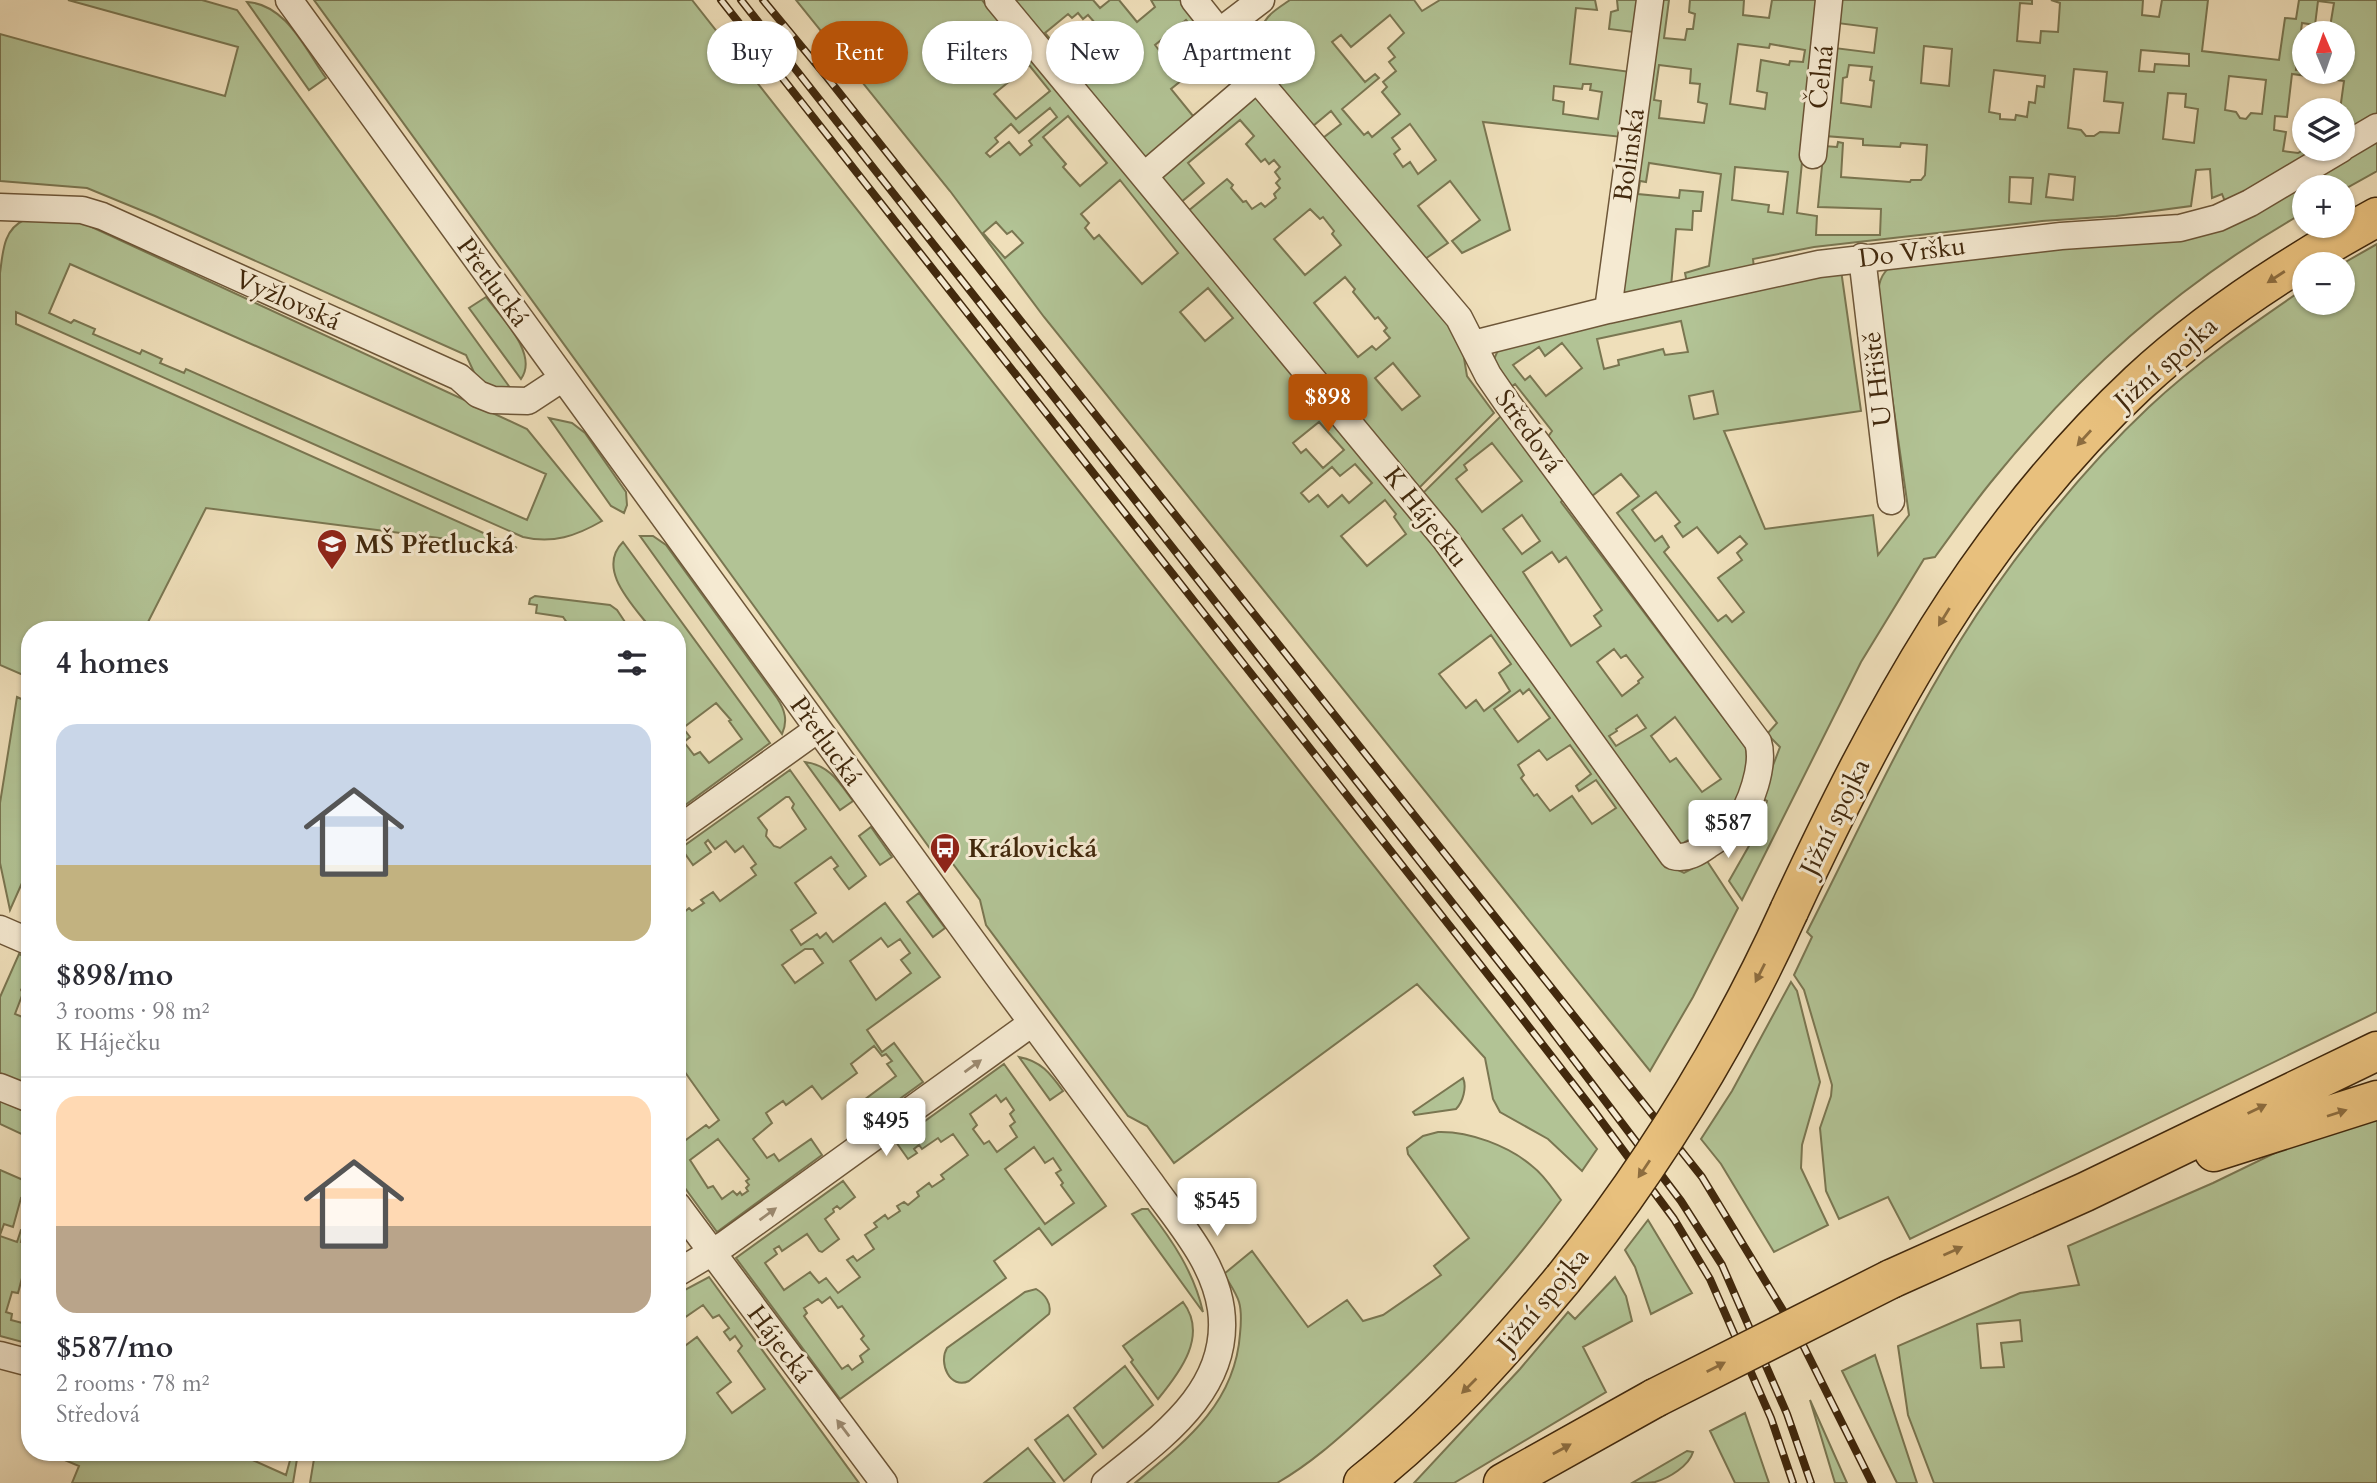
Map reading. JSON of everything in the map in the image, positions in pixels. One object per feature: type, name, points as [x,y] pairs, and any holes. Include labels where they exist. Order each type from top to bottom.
[{"type":"highway","name":"Jižní spojka","points":[[1363,1483],[1426,1429],[1478,1377],[1563,1279],[1623,1199],[1705,1073],[1743,1007],[1841,802],[1910,672],[1949,608],[2038,489],[2131,390],[2196,333],[2318,249],[2377,216]]},
{"type":"highway","points":[[1503,1483],[1655,1398],[1891,1279],[2085,1192],[2377,1051]]},
{"type":"highway","points":[[2085,1192],[2377,1100]]},
{"type":"street","name":"Přetlucká","points":[[289,0],[1183,1228],[1212,1273],[1221,1305],[1223,1329],[1221,1351],[1204,1390],[1176,1423],[1105,1483]]},
{"type":"street","name":"K Háječku","points":[[998,0],[1445,539],[1673,856]]},
{"type":"street","name":"Středová","points":[[1194,0],[1210,21]]},
{"type":"street","points":[[1233,21],[1261,0]]},
{"type":"street","name":"Bolinská","points":[[1608,310],[1650,0]]},
{"type":"street","name":"Čelná","points":[[1813,155],[1829,0]]},
{"type":"street","points":[[1145,175],[1252,84]]},
{"type":"street","name":"Středová","points":[[1262,84],[1459,318],[1488,375],[1508,404],[1758,742],[1761,761],[1750,799],[1736,824],[1704,848],[1688,856],[1673,856]]},
{"type":"street","name":"Do Vršku","points":[[2355,140],[2377,127]]},
{"type":"street","name":"Do Vršku","points":[[1473,344],[1608,310],[1862,257],[2060,236],[2180,228],[2218,218],[2250,203],[2320,161]]},
{"type":"street","name":"Vyžlovská","points":[[0,207],[82,210],[102,216],[459,377],[478,394],[493,400],[528,401],[563,378]]},
{"type":"street","name":"U Hřiště","points":[[1862,257],[1891,501]]},
{"type":"street","points":[[686,824],[818,729]]},
{"type":"street","points":[[0,929],[21,938]]},
{"type":"street","points":[[686,1268],[712,1253],[1032,1023]]},
{"type":"street","points":[[0,1087],[21,1095]]},
{"type":"street","name":"Hájecká","points":[[686,1217],[884,1483]]},
{"type":"street","points":[[0,1354],[21,1360]]},
{"type":"green space","points":[[68,0],[202,0],[237,10],[511,389],[501,391],[478,381],[466,355],[87,188],[0,181],[0,34],[225,96],[238,47]]},
{"type":"green space","points":[[314,0],[692,0],[709,21],[707,84],[758,84],[1597,1149],[1582,1171],[1548,1139],[1500,1112],[1493,1099],[1485,1058],[1417,984],[1174,1163],[1147,1126],[1128,1116],[986,925],[980,900],[950,860],[939,861]]},
{"type":"green space","points":[[796,0],[982,0],[1000,21],[922,21],[922,84],[1006,84],[994,94],[1016,119],[1050,91],[1032,69],[1032,60],[1046,76],[1046,84],[1052,84],[1394,492],[1674,868],[1684,873],[1707,861],[1738,908],[1693,997],[1650,1071],[1044,317],[950,191],[864,84],[908,84],[908,21],[813,21]],"holes":[[[1050,108],[1057,117],[1029,141],[1032,145],[1020,155],[1009,142],[990,157],[986,153],[998,142],[995,138],[1011,124],[1019,133]],[[1068,116],[1107,163],[1080,186],[1063,167],[1066,164],[1043,137]],[[1120,180],[1178,253],[1142,284],[1099,235],[1094,239],[1085,228],[1089,223],[1081,214]],[[996,222],[1007,234],[1012,231],[1023,243],[1005,258],[983,233]],[[1208,288],[1233,318],[1205,341],[1180,312]],[[1319,422],[1344,450],[1323,468],[1306,449],[1301,453],[1293,443]],[[1355,464],[1372,483],[1349,503],[1342,495],[1328,507],[1318,495],[1309,502],[1301,493],[1332,467],[1340,476]],[[1385,500],[1406,534],[1367,566],[1341,536]],[[1491,635],[1511,664],[1499,673],[1510,691],[1484,711],[1476,700],[1466,708],[1439,674]],[[1529,689],[1550,718],[1518,742],[1494,709],[1520,690],[1523,694]],[[1570,745],[1591,774],[1576,786],[1579,791],[1596,780],[1616,808],[1592,824],[1572,796],[1550,811],[1537,794],[1534,796],[1521,778],[1524,775],[1518,765],[1539,750],[1547,760]]]},
{"type":"green space","points":[[1010,0],[1093,0],[1100,8],[1110,0],[1119,0],[1136,21],[1093,21],[1088,15],[1083,19],[1078,13],[1072,18],[1068,14],[1060,21],[1046,21],[1046,43],[1032,26],[1032,21],[1027,21]]},
{"type":"green space","points":[[1151,0],[1180,0],[1198,21],[1158,21],[1158,43],[1155,45],[1158,49],[1158,84],[1177,84],[1171,89],[1193,116],[1231,84],[1235,84],[1144,161],[1080,84],[1144,84],[1144,21],[1138,21],[1155,7]]},
{"type":"green space","points":[[1290,0],[1414,0],[1422,11],[1440,0],[1595,0],[1597,10],[1576,8],[1570,64],[1631,72],[1622,137],[1483,122],[1510,230],[1462,253],[1452,241],[1480,220],[1450,181],[1418,206],[1448,243],[1425,259],[1323,138],[1341,124],[1331,111],[1313,126],[1277,84],[1315,84],[1315,21],[1266,21]],"holes":[[[1390,15],[1404,33],[1388,48],[1395,57],[1389,62],[1396,71],[1383,82],[1387,87],[1382,92],[1400,114],[1372,137],[1368,132],[1364,135],[1342,109],[1379,78],[1375,74],[1365,82],[1332,42],[1341,35],[1351,47]],[[1583,84],[1591,84],[1590,90],[1602,92],[1598,119],[1563,114],[1564,102],[1553,100],[1554,86],[1582,89]],[[1410,124],[1436,160],[1418,174],[1410,162],[1403,167],[1394,154],[1400,149],[1392,138]]]},
{"type":"green space","points":[[1617,0],[1640,0],[1633,32],[1609,29],[1611,12],[1618,10]]},
{"type":"green space","points":[[1661,0],[1669,0],[1664,38],[1685,40],[1687,29],[1693,29],[1695,14],[1689,12],[1690,0],[1744,0],[1743,15],[1769,18],[1772,0],[1818,0],[1797,213],[1817,216],[1816,235],[1880,235],[1881,209],[1818,207],[1824,146],[1837,147],[1838,142],[1843,143],[1841,177],[1910,182],[1921,180],[1925,175],[1927,145],[1863,145],[1863,139],[1825,136],[1835,48],[1874,53],[1877,28],[1837,23],[1839,0],[2032,0],[2032,4],[2020,3],[2017,41],[2040,43],[2041,31],[2058,32],[2060,3],[2051,0],[2143,0],[2142,15],[2159,17],[2162,0],[2208,0],[2202,51],[2279,60],[2285,18],[2296,19],[2299,0],[2377,0],[2377,115],[2355,129],[2355,98],[2342,98],[2344,84],[2356,84],[2356,21],[2331,21],[2334,3],[2318,1],[2316,21],[2292,21],[2292,74],[2287,117],[2275,116],[2274,130],[2286,132],[2283,151],[2292,152],[2292,161],[2303,161],[2226,204],[2222,194],[2212,198],[2210,169],[2196,170],[2191,206],[1814,247],[1753,259],[1754,268],[1687,283],[1685,273],[1709,266],[1721,174],[1649,163],[1646,182],[1640,181],[1638,194],[1679,198],[1680,190],[1703,192],[1701,211],[1693,211],[1692,230],[1676,229],[1671,287],[1628,295],[1623,292]],"holes":[[[1738,44],[1769,48],[1770,44],[1805,50],[1803,62],[1790,61],[1789,65],[1761,60],[1757,91],[1767,93],[1765,109],[1730,104]],[[1924,46],[1952,49],[1949,86],[1921,83]],[[2141,50],[2189,54],[2189,66],[2155,64],[2154,72],[2139,71]],[[1659,65],[1691,69],[1690,83],[1700,84],[1698,102],[1707,104],[1704,123],[1659,118],[1661,101],[1654,100]],[[1849,65],[1872,67],[1870,80],[1874,81],[1871,107],[1841,103],[1843,78],[1847,77]],[[2074,69],[2107,72],[2104,101],[2123,103],[2119,133],[2100,132],[2094,136],[2086,136],[2081,130],[2068,128]],[[1994,70],[2045,76],[2044,87],[2037,86],[2035,103],[2029,102],[2027,117],[2016,115],[2015,120],[2000,119],[2000,114],[1989,112]],[[2229,76],[2266,80],[2262,114],[2251,113],[2246,119],[2240,118],[2236,112],[2225,110]],[[2168,93],[2186,94],[2185,107],[2198,109],[2194,143],[2163,139]],[[1735,167],[1788,172],[1783,214],[1768,212],[1769,205],[1732,200]],[[2049,174],[2075,177],[2073,200],[2046,197]],[[2010,177],[2033,178],[2031,204],[2009,202]]]},
{"type":"green space","points":[[247,2],[261,5],[284,19],[326,78],[309,90]]},
{"type":"green space","points":[[1258,92],[1445,316],[1463,352],[1467,376],[1494,413],[1418,489],[1187,212],[1227,179],[1233,185],[1231,188],[1252,209],[1261,203],[1265,207],[1276,198],[1274,194],[1280,188],[1276,183],[1280,179],[1275,172],[1280,167],[1274,160],[1269,164],[1265,159],[1261,162],[1246,144],[1254,136],[1240,120],[1188,163],[1204,183],[1180,203],[1158,177]],"holes":[[[1310,209],[1320,219],[1323,217],[1341,245],[1305,275],[1274,239]],[[1345,277],[1355,289],[1353,292],[1375,319],[1378,317],[1387,328],[1384,331],[1390,338],[1376,350],[1372,346],[1358,357],[1314,303]],[[1393,363],[1420,396],[1402,410],[1375,378]]]},
{"type":"green space","points":[[2377,136],[2377,171],[2355,183],[2355,175],[2293,175],[2323,161],[2355,161],[2355,146]]},
{"type":"green space","points":[[2292,176],[2292,220],[2261,238],[2178,297],[2100,364],[2029,437],[1980,496],[1935,557],[1924,559],[1861,662],[1742,900],[1729,881],[1758,830],[1767,801],[1761,797],[1780,747],[1767,734],[1777,723],[1617,513],[1639,496],[1621,474],[1588,499],[1545,441],[1552,431],[1515,384],[1509,388],[1494,359],[1499,348],[1841,270],[1861,411],[1724,431],[1765,529],[1873,515],[1878,555],[1909,515],[1878,299],[1882,276],[1892,266],[2156,239]],"holes":[[[1681,321],[1688,352],[1665,355],[1663,349],[1618,360],[1619,365],[1604,369],[1597,339]],[[1562,343],[1582,368],[1546,396],[1530,376],[1525,380],[1513,365],[1539,347],[1545,356]],[[1713,391],[1718,414],[1694,419],[1689,396]],[[1656,492],[1680,522],[1675,526],[1683,537],[1697,527],[1718,553],[1740,536],[1747,544],[1737,553],[1742,560],[1718,578],[1744,612],[1732,622],[1726,615],[1718,621],[1664,552],[1669,547],[1662,536],[1655,541],[1632,510]]]},
{"type":"green space","points":[[24,220],[81,222],[527,429],[602,521],[564,537],[544,540],[523,537],[16,312],[16,324],[517,548],[206,508],[149,621],[21,621],[21,674],[0,665],[0,273],[5,242],[12,230]],"holes":[[[70,264],[546,474],[527,520],[186,369],[184,373],[160,363],[162,359],[142,350],[140,354],[93,334],[95,329],[74,320],[71,323],[49,313]]]},
{"type":"green space","points":[[2377,244],[2377,1012],[1910,1239],[1888,1197],[1839,1219],[1826,1191],[1820,1128],[1832,1085],[1804,990],[1794,975],[1812,937],[1807,932],[1919,712],[1960,641],[2001,579],[2047,518],[2123,432],[2167,390],[2205,359],[2292,297],[2292,315],[2355,315],[2355,257]]},
{"type":"green space","points":[[486,297],[522,347],[525,369],[521,379],[469,308]]},
{"type":"green space","points":[[1504,413],[1566,496],[1561,502],[1746,748],[1746,768],[1739,794],[1719,821],[1678,846],[1423,493]],"holes":[[[1492,443],[1522,481],[1482,512],[1456,479],[1467,470],[1464,465]],[[1522,515],[1540,541],[1522,554],[1503,529]],[[1552,552],[1559,562],[1566,557],[1602,610],[1594,616],[1601,626],[1571,646],[1523,572]],[[1614,649],[1621,658],[1626,655],[1643,677],[1622,696],[1597,662]],[[1637,715],[1646,728],[1616,746],[1609,736],[1617,731],[1616,729]],[[1675,717],[1721,779],[1702,792],[1676,758],[1670,762],[1651,736]]]},
{"type":"green space","points":[[549,418],[572,423],[585,433],[626,492],[627,505],[624,513],[611,506]]},
{"type":"green space","points":[[640,536],[653,536],[666,545],[777,698],[785,716],[782,734]]},
{"type":"green space","points":[[623,542],[681,621],[645,621],[621,588],[613,564]]},
{"type":"green space","points":[[535,596],[610,605],[624,621],[566,621],[563,617],[536,613],[537,605],[529,604],[530,599]]},
{"type":"green space","points":[[686,628],[770,743],[686,804],[686,745],[694,755],[700,752],[709,763],[742,739],[729,721],[731,720],[716,703],[686,726]]},
{"type":"green space","points":[[17,697],[21,699],[21,885],[10,910],[0,863],[0,803]]},
{"type":"green space","points":[[805,762],[827,771],[853,801],[840,810]]},
{"type":"green space","points":[[790,770],[866,876],[849,889],[834,869],[838,866],[831,857],[795,883],[816,913],[791,930],[801,945],[817,934],[820,938],[826,933],[833,942],[885,903],[940,977],[867,1030],[882,1052],[894,1043],[923,1082],[876,1116],[864,1100],[896,1076],[887,1064],[892,1061],[886,1054],[882,1056],[874,1046],[851,1064],[857,1073],[822,1099],[812,1086],[786,1105],[783,1101],[766,1113],[772,1123],[753,1139],[767,1158],[774,1154],[779,1161],[811,1139],[822,1155],[717,1232],[686,1189],[686,1140],[706,1125],[709,1128],[719,1120],[686,1074],[686,911],[689,908],[692,911],[704,903],[701,900],[713,892],[720,901],[756,875],[751,868],[756,864],[743,846],[735,852],[726,841],[715,849],[708,840],[705,843],[711,852],[693,865],[686,855],[686,844]],"holes":[[[786,797],[794,804],[792,808],[806,829],[780,848],[774,846],[766,836],[767,830],[758,818]],[[881,938],[888,947],[900,939],[910,953],[901,960],[911,973],[876,1000],[850,961]],[[805,949],[813,949],[823,963],[795,983],[782,965]],[[718,1139],[749,1179],[746,1181],[749,1185],[746,1188],[748,1191],[742,1195],[733,1191],[722,1199],[713,1186],[708,1188],[690,1160]]]},
{"type":"green space","points":[[871,827],[892,857],[880,865],[859,836]]},
{"type":"green space","points":[[919,893],[945,928],[933,937],[907,902]]},
{"type":"green space","points":[[19,954],[21,955],[21,998],[15,1014],[21,1016],[21,1083],[0,1073],[0,997]]},
{"type":"green space","points":[[1791,982],[1797,991],[1820,1082],[1802,1145],[1801,1168],[1828,1225],[1774,1252],[1721,1164],[1701,1139],[1732,1091]]},
{"type":"green space","points":[[1019,1057],[1033,1061],[1044,1069],[1063,1091],[1050,1100]]},
{"type":"green space","points":[[1004,1064],[1106,1206],[1052,1245],[1039,1228],[994,1261],[1006,1278],[840,1399],[736,1258],[843,1181],[855,1197],[840,1209],[837,1206],[825,1219],[839,1239],[822,1252],[807,1234],[782,1251],[779,1246],[774,1249],[777,1254],[765,1263],[784,1290],[810,1272],[819,1283],[826,1278],[838,1293],[860,1277],[847,1260],[853,1256],[857,1261],[874,1249],[865,1235],[877,1227],[874,1223],[885,1215],[888,1219],[900,1211],[897,1206],[904,1202],[908,1205],[919,1196],[917,1192],[929,1183],[932,1187],[944,1179],[941,1175],[968,1155],[953,1134],[941,1142],[938,1138],[922,1149],[919,1145],[914,1149],[917,1153],[908,1159],[896,1142]],"holes":[[[996,1095],[1001,1102],[1006,1098],[1014,1110],[1010,1114],[1015,1122],[1010,1126],[1017,1137],[997,1152],[989,1141],[984,1144],[973,1129],[977,1125],[970,1114]],[[1034,1147],[1045,1163],[1053,1158],[1061,1170],[1056,1173],[1063,1183],[1061,1185],[1074,1203],[1045,1224],[1005,1169]],[[830,1297],[838,1308],[842,1306],[864,1336],[861,1339],[869,1349],[860,1356],[863,1362],[852,1370],[848,1365],[842,1369],[804,1316],[807,1313],[804,1308],[818,1299],[822,1303]]]},
{"type":"green space","points":[[1463,1078],[1464,1094],[1456,1109],[1415,1115],[1413,1112]]},
{"type":"green space","points":[[0,1100],[21,1110],[21,1134],[0,1124]]},
{"type":"green space","points":[[2377,1108],[2377,1483],[1934,1483],[1908,1415],[1898,1346],[2020,1293],[2079,1285],[2068,1246],[2213,1183],[2312,1135]],"holes":[[[2020,1320],[2022,1341],[2001,1343],[2004,1367],[1981,1368],[1977,1324]]]},
{"type":"green space","points":[[1438,1132],[1475,1137],[1512,1152],[1540,1173],[1561,1200],[1495,1283],[1447,1336],[1370,1410],[1337,1440],[1277,1483],[1135,1483],[1189,1436],[1218,1401],[1229,1381],[1236,1359],[1241,1314],[1238,1298],[1224,1274],[1252,1251],[1308,1327],[1347,1300],[1363,1321],[1383,1315],[1441,1275],[1434,1266],[1469,1238],[1408,1154],[1407,1148],[1423,1136]]},
{"type":"green space","points":[[0,1170],[21,1179],[21,1198],[13,1227],[4,1224],[0,1235]]},
{"type":"green space","points":[[1148,1209],[1181,1257],[1194,1283],[1203,1312],[1132,1214]]},
{"type":"green space","points":[[1648,1220],[1692,1293],[1651,1314],[1635,1267],[1625,1250]]},
{"type":"green space","points":[[21,1230],[21,1282],[18,1293],[12,1292],[6,1312],[12,1314],[11,1320],[21,1323],[21,1342],[0,1336],[0,1236],[17,1242]]},
{"type":"green space","points":[[709,1277],[859,1483],[310,1483],[314,1461],[686,1461],[686,1345],[697,1337],[731,1382],[717,1393],[732,1413],[765,1389],[738,1351],[742,1346],[735,1336],[730,1340],[724,1332],[729,1328],[719,1315],[713,1318],[703,1305],[686,1317],[686,1289]]},
{"type":"green space","points":[[1615,1277],[1626,1296],[1632,1321],[1583,1347],[1606,1392],[1454,1483],[1414,1483],[1520,1369],[1568,1312],[1575,1319]]},
{"type":"green space","points":[[1036,1289],[1047,1300],[1049,1314],[969,1381],[956,1382],[951,1378],[944,1361],[947,1348],[1025,1292]]},
{"type":"green space","points":[[1183,1302],[1190,1314],[1192,1340],[1183,1365],[1158,1399],[1131,1362],[1133,1360],[1123,1346]]},
{"type":"green space","points":[[1875,1355],[1917,1483],[1897,1483],[1842,1371]]},
{"type":"green space","points":[[1125,1366],[1153,1405],[1103,1448],[1074,1408]]},
{"type":"green space","points":[[1810,1400],[1847,1483],[1835,1483]]},
{"type":"green space","points":[[1745,1413],[1769,1483],[1735,1483],[1710,1431]]},
{"type":"green space","points":[[1068,1415],[1096,1454],[1064,1481],[1035,1440]]},
{"type":"green space","points":[[1028,1448],[1055,1483],[984,1483]]},
{"type":"green space","points":[[1687,1451],[1693,1452],[1691,1457],[1683,1467],[1666,1478],[1655,1482],[1632,1483]]},
{"type":"green space","points":[[67,1461],[255,1461],[286,1475],[290,1461],[297,1461],[293,1483],[72,1483],[79,1466]]},
{"type":"railway","points":[[721,0],[1508,1000],[1674,1219],[1710,1279],[1771,1418],[1793,1483]]},
{"type":"railway","points":[[741,0],[1521,990],[1681,1201],[1722,1265],[1787,1414],[1811,1483]]},
{"type":"railway","points":[[763,0],[1702,1177],[1798,1335],[1872,1483]]},
{"type":"place","name":"MŠ Přetlucká","points":[[332,571]]},
{"type":"place","name":"Královická","points":[[945,875]]}]
